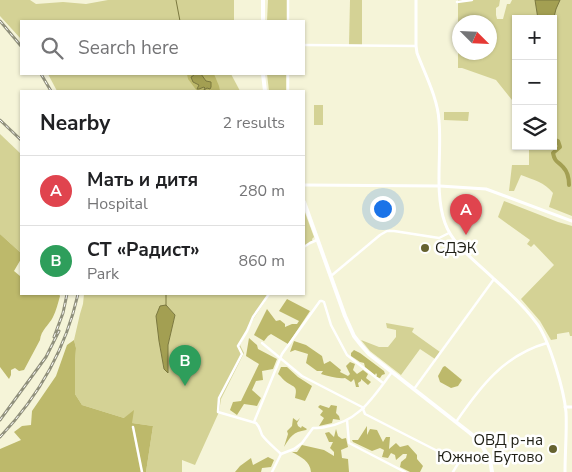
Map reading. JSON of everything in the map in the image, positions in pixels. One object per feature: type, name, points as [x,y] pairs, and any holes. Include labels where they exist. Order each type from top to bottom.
[{"type":"main road","points":[[263,0],[263,20]]},
{"type":"main road","points":[[263,75],[265,90]]},
{"type":"main road","points":[[305,205],[354,336],[369,354],[480,442],[490,460],[492,472]]},
{"type":"street","points":[[288,0],[288,20]]},
{"type":"street","points":[[416,0],[417,53],[433,96],[439,119],[440,186],[445,223],[460,246],[512,295],[530,315],[547,343],[565,407],[565,472]]},
{"type":"street","points":[[457,2],[472,0]]},
{"type":"street","points":[[305,45],[416,46]]},
{"type":"street","points":[[288,75],[288,90]]},
{"type":"street","points":[[305,184],[440,186],[486,189],[572,221]]},
{"type":"street","points":[[331,276],[387,231],[439,238],[450,233]]},
{"type":"street","points":[[305,247],[318,240]]},
{"type":"street","points":[[414,389],[494,279]]},
{"type":"street","points":[[268,295],[253,317],[238,346],[242,354],[219,398],[218,412],[254,422],[259,426],[261,433],[266,439],[281,454]]},
{"type":"street","points":[[254,422],[280,358],[320,301],[322,301],[331,325],[347,355],[383,383]]},
{"type":"street","points":[[456,422],[485,383],[511,359],[547,343]]},
{"type":"street","points":[[262,344],[302,376],[364,409],[365,414],[458,462],[453,472]]},
{"type":"street","points":[[272,472],[281,454],[294,449],[302,443],[313,428],[326,428],[352,418],[364,409],[392,372]]},
{"type":"street","points":[[565,407],[572,407]]},
{"type":"street","points":[[347,420],[349,443],[405,472]]},
{"type":"street","points":[[133,426],[142,472]]},
{"type":"shaded area","points":[[0,0],[30,0],[36,4],[63,2],[86,4],[108,0],[234,0],[234,20],[20,20],[20,38],[0,16]]},
{"type":"shaded area","points":[[268,0],[287,0],[287,20],[267,20]]},
{"type":"shaded area","points":[[350,0],[362,0],[362,45],[349,45]]},
{"type":"shaded area","points":[[458,0],[500,0],[499,6],[496,8],[496,15],[458,15]]},
{"type":"shaded area","points":[[512,0],[572,0],[572,216],[549,207],[553,193],[546,186],[534,180],[521,175],[514,191],[509,191],[512,165],[529,165],[529,150],[557,150],[557,15],[512,15],[512,100],[496,80],[458,68],[458,60],[497,60],[497,19],[503,19],[507,4],[510,4]]},
{"type":"shaded area","points":[[535,0],[560,0],[554,15],[537,15]]},
{"type":"shaded area","points":[[49,75],[232,75],[239,90],[56,90]]},
{"type":"shaded area","points":[[187,75],[214,75],[220,90],[196,90]]},
{"type":"shaded area","points":[[202,75],[206,81],[211,82],[210,89],[204,90],[204,87],[197,89],[199,85],[193,82],[191,77]]},
{"type":"shaded area","points":[[267,75],[286,75],[286,90],[269,90]]},
{"type":"shaded area","points":[[314,105],[323,105],[323,125],[314,125]]},
{"type":"shaded area","points":[[444,112],[469,112],[468,121],[444,120]]},
{"type":"shaded area","points":[[0,134],[20,153],[20,252],[0,234]]},
{"type":"shaded area","points":[[504,201],[572,226],[572,336],[570,336],[569,332],[557,334],[557,339],[551,340],[540,321],[521,299],[554,265],[534,244],[531,247],[527,244],[530,240],[498,217]]},
{"type":"shaded area","points":[[305,213],[314,237],[312,239],[313,242],[305,247]]},
{"type":"shaded area","points":[[0,234],[20,252],[20,261],[14,271],[20,276],[20,295],[60,296],[53,317],[42,333],[24,370],[19,371],[15,368],[11,370],[9,379],[0,367]]},
{"type":"shaded area","points":[[84,295],[269,295],[254,318],[240,345],[244,353],[221,399],[219,412],[195,465],[182,460],[182,472],[146,472],[153,426],[132,423],[124,418],[82,405],[75,394],[76,348],[74,340]],"holes":[[[166,305],[175,315],[168,345],[168,372],[164,369],[159,341]]]},
{"type":"shaded area","points":[[287,299],[310,311],[288,344],[271,334],[264,341],[254,335],[267,309],[276,321],[280,320],[285,324],[285,327],[297,324],[299,321],[279,311]]},
{"type":"shaded area","points":[[166,305],[175,315],[168,345],[168,373],[164,369],[156,316],[160,306]]},
{"type":"shaded area","points":[[386,323],[414,328],[412,332],[440,352],[435,359],[420,349],[401,375],[370,351],[361,340],[379,347],[388,347],[396,337],[396,330],[387,328]]},
{"type":"shaded area","points":[[249,338],[257,345],[258,349],[277,359],[273,369],[262,371],[263,380],[256,381],[252,390],[261,398],[257,406],[244,404],[237,415],[230,410],[233,402],[241,401],[259,364],[246,356]]},
{"type":"shaded area","points":[[74,340],[76,348],[75,394],[82,405],[124,418],[134,410],[132,423],[153,426],[146,472],[0,472],[0,449],[21,440],[14,432],[22,426],[31,425],[32,411],[56,376],[67,345]]},
{"type":"shaded area","points":[[294,341],[306,345],[322,356],[324,364],[330,361],[341,370],[340,372],[348,376],[350,374],[346,366],[350,362],[355,364],[353,370],[357,374],[363,370],[368,374],[366,378],[371,382],[368,385],[361,379],[358,383],[359,387],[356,387],[354,379],[351,382],[345,378],[321,374],[323,371],[317,371],[306,363],[308,354],[295,350],[290,352]]},
{"type":"shaded area","points":[[354,350],[384,371],[385,374],[380,378],[376,377],[376,373],[375,375],[365,367],[364,363],[351,356]]},
{"type":"shaded area","points":[[445,366],[462,380],[458,386],[451,388],[440,382],[438,376]]},
{"type":"shaded area","points":[[281,367],[287,367],[312,386],[305,401],[295,398],[296,389],[278,374]]},
{"type":"shaded area","points":[[320,405],[329,408],[331,405],[337,406],[336,413],[340,420],[333,419],[332,423],[319,426],[324,418],[320,415],[323,411],[318,407]]},
{"type":"shaded area","points":[[293,418],[297,421],[300,418],[297,423],[298,426],[307,429],[292,436],[284,447],[288,434],[287,431],[292,426]]},
{"type":"shaded area","points":[[367,426],[367,435],[370,429],[377,430],[383,442],[386,437],[390,437],[389,449],[396,443],[400,447],[408,445],[417,455],[417,459],[423,466],[420,472],[410,472],[400,467],[407,454],[403,454],[396,460],[395,455],[391,453],[388,458],[382,457],[384,450],[380,448],[372,451],[353,442],[352,440],[358,440]]},
{"type":"shaded area","points":[[336,429],[338,436],[342,439],[346,438],[348,447],[341,450],[342,458],[348,459],[349,472],[311,472],[307,462],[292,452],[297,452],[302,445],[324,450],[334,456],[334,452],[330,448],[333,442],[329,442],[325,433],[329,432],[334,437]]},
{"type":"shaded area","points":[[268,457],[274,460],[271,467],[262,468],[261,472],[235,472],[251,458],[253,465]]},
{"type":"waterway","points":[[176,0],[180,20]]},
{"type":"waterway","points":[[557,141],[560,147],[557,150]]},
{"type":"waterway","points":[[556,150],[553,153],[554,156],[566,171],[569,185]]},
{"type":"waterway","points":[[166,295],[166,305]]},
{"type":"railway","points":[[0,21],[20,45]]},
{"type":"railway","points":[[42,75],[50,90]]},
{"type":"railway","points":[[0,120],[20,139]]},
{"type":"railway","points":[[54,337],[63,313],[67,295]]},
{"type":"railway","points":[[0,437],[27,405],[49,371],[66,333],[78,295]]},
{"type":"railway","points":[[0,420],[46,357],[59,331]]},
{"type":"place","name":"Мать и дитя","points":[[466,235]]},
{"type":"place","name":"СДЭК","points":[[425,248]]},
{"type":"place","name":"СТ «Радист»","points":[[185,386]]},
{"type":"place","name":"ОВД р-на Южное Бутово","points":[[553,449]]}]
